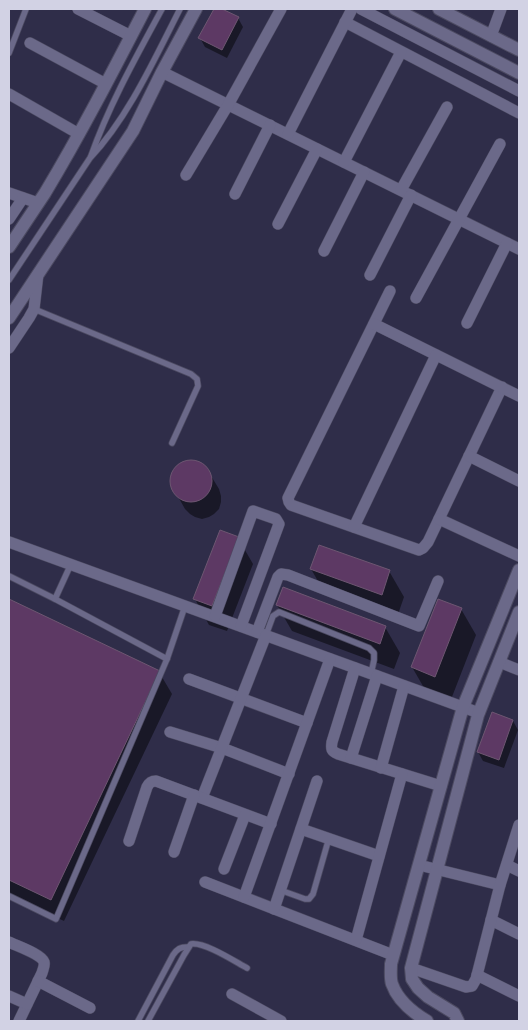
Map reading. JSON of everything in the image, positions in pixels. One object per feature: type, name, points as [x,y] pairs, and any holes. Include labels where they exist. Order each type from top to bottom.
[{"type":"street","points":[[78,9],[131,36]]},
{"type":"street","points":[[9,247],[79,134],[144,9]]},
{"type":"street","points":[[9,318],[132,131],[196,9]]},
{"type":"street","points":[[186,175],[228,105],[281,9]]},
{"type":"street","points":[[288,134],[352,9]]},
{"type":"street","points":[[361,9],[519,91]]},
{"type":"street","points":[[395,9],[519,72]]},
{"type":"street","points":[[491,36],[501,9]]},
{"type":"street","points":[[443,10],[519,50]]},
{"type":"street","points":[[345,22],[519,113]]},
{"type":"street","points":[[30,43],[106,84]]},
{"type":"street","points":[[344,162],[401,52]]},
{"type":"street","points":[[162,72],[519,249]]},
{"type":"street","points":[[9,94],[79,134]]},
{"type":"street","points":[[370,275],[447,107]]},
{"type":"street","points":[[235,194],[270,125]]},
{"type":"street","points":[[416,298],[500,144]]},
{"type":"street","points":[[278,224],[317,148]]},
{"type":"street","points":[[324,250],[364,172]]},
{"type":"street","points":[[9,193],[38,203]]},
{"type":"street","points":[[9,219],[22,198]]},
{"type":"street","points":[[466,323],[506,242]]},
{"type":"street","points":[[9,348],[34,309],[38,274]]},
{"type":"street","points":[[390,291],[288,498],[291,506],[419,550],[424,548],[502,387]]},
{"type":"street","points":[[374,324],[519,396]]},
{"type":"street","points":[[354,527],[436,354]]},
{"type":"street","points":[[469,456],[519,481]]},
{"type":"street","points":[[214,616],[253,511],[276,519],[279,524],[241,626]]},
{"type":"street","points":[[439,519],[519,556]]},
{"type":"street","points":[[9,542],[479,713]]},
{"type":"street","points":[[427,1021],[401,1001],[391,983],[391,964],[463,707],[519,570]]},
{"type":"street","points":[[174,852],[222,748],[241,698],[278,577],[281,574],[288,575],[419,626],[438,581]]},
{"type":"street","points":[[458,1021],[454,1013],[428,997],[418,988],[412,979],[411,968],[479,713],[519,612]]},
{"type":"street","points":[[244,897],[330,659]]},
{"type":"street","points":[[499,662],[519,670]]},
{"type":"street","points":[[355,668],[332,742],[331,748],[333,752],[441,786]]},
{"type":"street","points":[[351,758],[374,675]]},
{"type":"street","points":[[189,680],[307,723]]},
{"type":"street","points":[[381,768],[404,686]]},
{"type":"street","points":[[170,732],[222,748],[289,774]]},
{"type":"street","points":[[356,940],[402,774]]},
{"type":"street","points":[[129,841],[147,787],[153,781],[270,824]]},
{"type":"street","points":[[274,909],[317,781]]},
{"type":"street","points":[[224,869],[245,815]]},
{"type":"street","points":[[411,968],[466,987],[472,986],[477,975],[500,886],[519,825]]},
{"type":"street","points":[[301,829],[379,856]]},
{"type":"street","points":[[419,865],[500,886]]},
{"type":"street","points":[[507,865],[519,871]]},
{"type":"street","points":[[205,882],[393,955]]},
{"type":"street","points":[[491,920],[519,934]]},
{"type":"street","points":[[9,942],[43,959],[45,965],[18,1021]]},
{"type":"street","points":[[477,975],[519,996]]},
{"type":"street","points":[[38,981],[90,1008]]},
{"type":"street","points":[[232,994],[281,1021]]},
{"type":"street","points":[[9,996],[27,1004]]},
{"type":"lane","points":[[9,53],[26,9]]},
{"type":"lane","points":[[90,158],[118,94],[162,9]]},
{"type":"lane","points":[[9,280],[90,158],[104,144],[131,102],[180,9]]},
{"type":"lane","points":[[34,309],[191,374],[197,379],[198,386],[172,443]]},
{"type":"lane","points":[[55,599],[71,564]]},
{"type":"lane","points":[[9,576],[167,659]]},
{"type":"lane","points":[[9,896],[56,919],[167,659],[186,606]]},
{"type":"lane","points":[[261,634],[273,616],[279,612],[368,648],[374,653],[374,675]]},
{"type":"lane","points":[[280,890],[309,899],[313,894],[329,838]]},
{"type":"lane","points":[[148,1021],[191,944],[197,943],[205,946],[247,968]]},
{"type":"lane","points":[[138,1021],[176,950],[181,947],[188,947]]},
{"type":"building","points":[[214,9],[222,9],[239,17],[222,50],[198,38]]},
{"type":"building","points":[[191,460],[206,466],[212,481],[206,496],[191,502],[176,496],[170,481],[176,466]]},
{"type":"building","points":[[220,530],[239,537],[212,606],[193,599]]},
{"type":"building","points":[[319,545],[390,570],[382,595],[310,569]]},
{"type":"building","points":[[283,587],[386,626],[380,644],[276,605]]},
{"type":"building","points":[[9,599],[160,671],[51,900],[9,880]]},
{"type":"building","points":[[438,599],[462,608],[435,677],[411,667]]},
{"type":"building","points":[[492,712],[513,720],[499,760],[477,752]]}]
